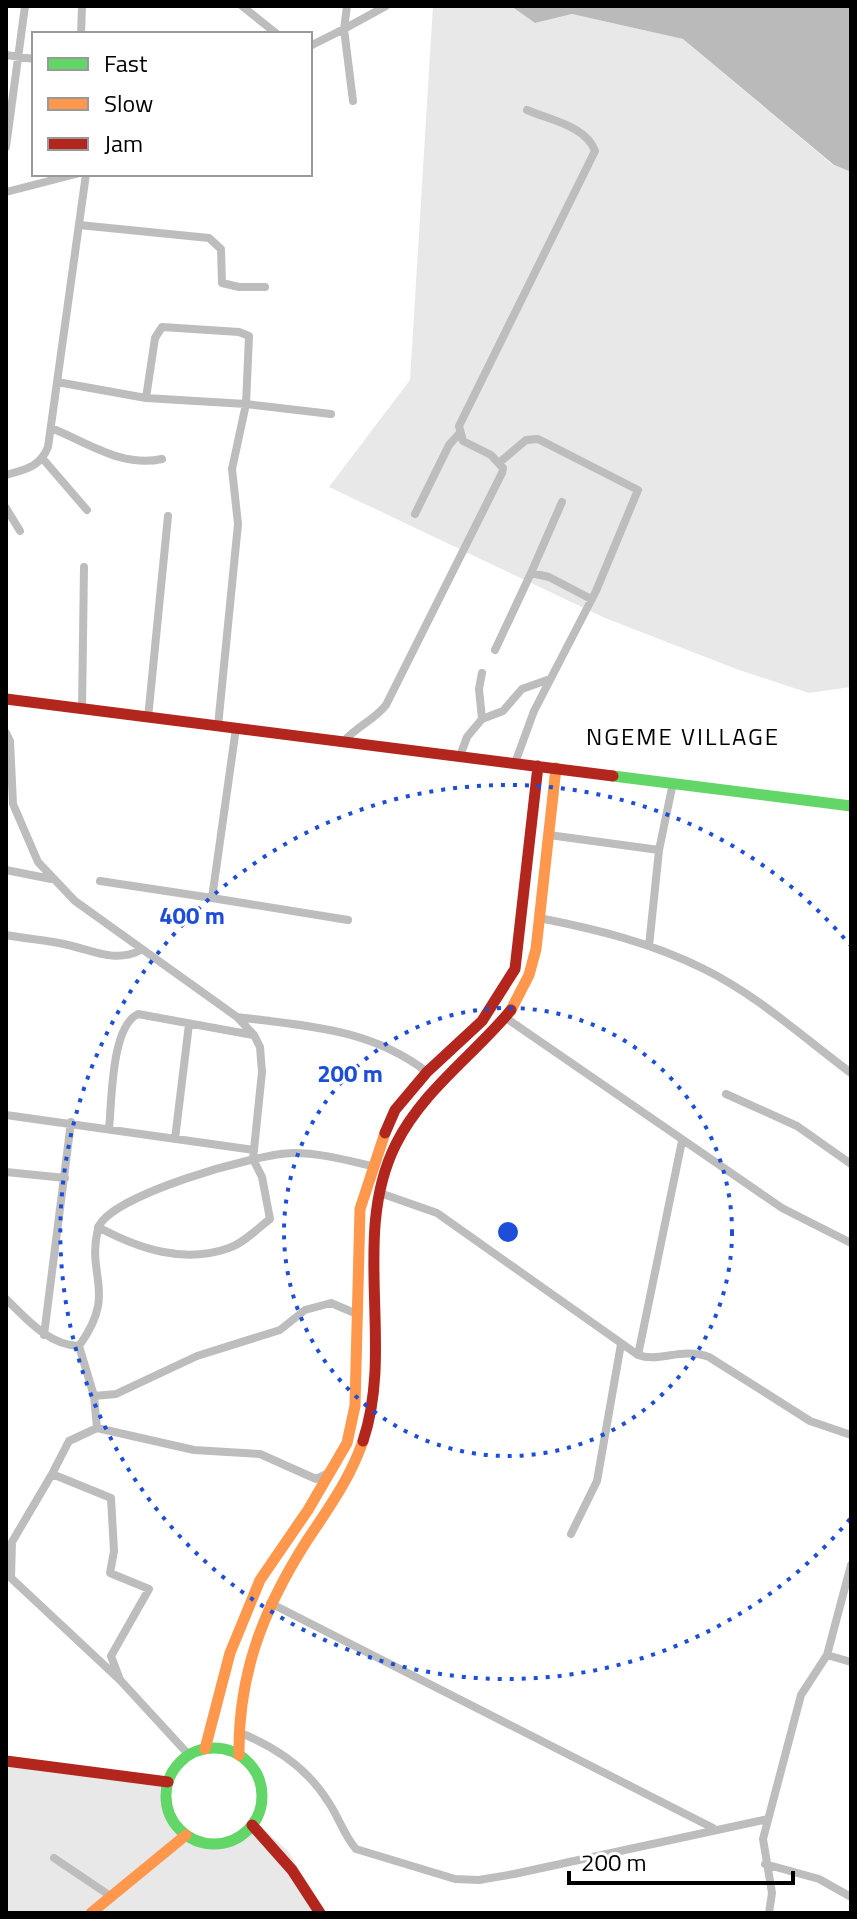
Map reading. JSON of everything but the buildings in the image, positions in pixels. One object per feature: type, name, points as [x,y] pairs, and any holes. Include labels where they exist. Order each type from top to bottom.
[{"type":"main road","points":[[6,699],[851,806]]},
{"type":"main road","points":[[205,1749],[230,1653],[260,1580],[347,1443],[355,1406],[360,1209],[372,1166],[395,1110],[427,1072],[482,1021],[515,969],[528,882],[538,766]]},
{"type":"main road","points":[[239,1755],[238,1732],[247,1656],[270,1603],[355,1463],[363,1440],[372,1365],[380,1193],[402,1130],[420,1106],[506,1018],[522,994],[539,918],[556,768]]},
{"type":"main road","points":[[205,1749],[239,1755],[255,1773],[262,1796],[252,1825],[228,1842],[214,1844],[186,1835],[168,1811],[168,1782],[173,1771],[189,1755],[205,1749]]},
{"type":"main road","points":[[6,1761],[168,1782]]},
{"type":"main road","points":[[252,1825],[292,1870],[320,1913]]},
{"type":"main road","points":[[91,1913],[186,1835]]},
{"type":"street","points":[[6,147],[25,6]]},
{"type":"street","points":[[81,32],[82,6]]},
{"type":"street","points":[[242,6],[274,32]]},
{"type":"street","points":[[347,6],[344,29],[353,101]]},
{"type":"street","points":[[312,45],[386,6]]},
{"type":"street","points":[[6,55],[32,59]]},
{"type":"street","points":[[500,462],[463,441],[459,426],[595,151],[591,139],[581,132],[527,110]]},
{"type":"street","points":[[6,192],[68,176]]},
{"type":"street","points":[[6,475],[34,466],[43,459],[51,428],[86,176]]},
{"type":"street","points":[[79,225],[209,238],[221,249],[222,283],[239,287],[265,287]]},
{"type":"street","points":[[146,398],[155,338],[162,327],[239,332],[249,336],[246,404],[232,469],[238,524],[218,726]]},
{"type":"street","points":[[57,382],[146,398],[246,404],[331,414]]},
{"type":"street","points":[[51,428],[116,458],[146,463],[162,459]]},
{"type":"street","points":[[415,514],[449,445],[459,434]]},
{"type":"street","points":[[500,462],[526,440],[538,439],[638,490],[591,599],[534,711],[515,763]]},
{"type":"street","points":[[43,459],[87,510]]},
{"type":"street","points":[[345,740],[362,722],[376,717],[386,705],[502,473],[500,462]]},
{"type":"street","points":[[495,650],[562,502]]},
{"type":"street","points":[[6,508],[20,531]]},
{"type":"street","points":[[148,718],[168,516]]},
{"type":"street","points":[[82,709],[84,567]]},
{"type":"street","points":[[531,573],[549,577],[591,599]]},
{"type":"street","points":[[482,673],[479,689],[482,719]]},
{"type":"street","points":[[460,756],[467,737],[482,719],[503,711],[522,689],[551,679]]},
{"type":"street","points":[[212,898],[236,728]]},
{"type":"street","points":[[6,733],[10,741],[8,780],[13,804],[38,862],[75,901],[237,1017],[254,1035],[260,1047],[262,1072],[254,1154],[270,1219],[232,1248],[197,1255],[164,1253],[121,1239],[98,1227]]},
{"type":"street","points":[[649,946],[659,850],[673,783]]},
{"type":"street","points":[[549,835],[659,850]]},
{"type":"street","points":[[6,870],[52,879]]},
{"type":"street","points":[[100,881],[348,920]]},
{"type":"street","points":[[539,918],[591,928],[649,946],[705,969],[749,997],[851,1073]]},
{"type":"street","points":[[6,935],[67,944],[108,956],[131,955],[141,950]]},
{"type":"street","points":[[109,1129],[119,1037],[130,1018],[138,1014],[254,1035]]},
{"type":"street","points":[[237,1017],[323,1028],[386,1044],[427,1072]]},
{"type":"street","points":[[506,1018],[782,1208],[851,1243]]},
{"type":"street","points":[[175,1139],[189,1024]]},
{"type":"street","points":[[726,1094],[797,1126],[851,1164]]},
{"type":"street","points":[[6,1115],[71,1122],[254,1154],[291,1153],[372,1166]]},
{"type":"street","points":[[44,1335],[71,1122]]},
{"type":"street","points":[[638,1355],[682,1141]]},
{"type":"street","points":[[97,1428],[94,1396],[79,1346],[97,1313],[101,1291],[98,1227],[107,1215],[124,1204],[254,1154]]},
{"type":"street","points":[[6,1172],[65,1178]]},
{"type":"street","points":[[380,1193],[437,1213],[638,1355],[655,1357],[691,1351],[709,1357],[810,1421],[851,1435]]},
{"type":"street","points":[[6,1299],[44,1335],[64,1346],[79,1346]]},
{"type":"street","points":[[94,1396],[116,1394],[197,1356],[280,1330],[305,1310],[331,1303],[357,1314]]},
{"type":"street","points":[[571,1534],[597,1481],[621,1344]]},
{"type":"street","points":[[189,1755],[120,1680],[11,1578],[12,1542],[69,1441],[97,1428],[194,1450],[260,1454],[316,1479],[332,1471]]},
{"type":"street","points":[[52,1474],[111,1498],[114,1551],[110,1573],[149,1589],[111,1656],[120,1680]]},
{"type":"street","points":[[769,1913],[772,1893],[763,1839],[801,1695],[827,1655],[851,1565]]},
{"type":"street","points":[[270,1603],[411,1678],[714,1829]]},
{"type":"street","points":[[827,1655],[851,1662]]},
{"type":"street","points":[[238,1732],[279,1751],[306,1774],[326,1797],[356,1849],[455,1879],[479,1880],[514,1874],[768,1819]]},
{"type":"street","points":[[54,1858],[112,1897]]},
{"type":"street","points":[[765,1864],[819,1879],[851,1897]]},
{"type":"shaded area","points":[[433,6],[511,6],[535,23],[572,14],[683,39],[833,165],[851,172],[851,687],[809,693],[739,670],[605,618],[329,487],[410,380]]},
{"type":"shaded area","points":[[511,6],[851,6],[851,172],[834,165],[683,39],[572,14],[535,23]]},
{"type":"shaded area","points":[[6,1760],[163,1786],[163,1806],[169,1823],[180,1835],[195,1844],[211,1848],[228,1846],[244,1838],[258,1824],[288,1851],[326,1913],[6,1913]]},
{"type":"traffic: fast","points":[[613,776],[851,806]]},
{"type":"traffic: fast","points":[[214,1748],[232,1752],[248,1762],[258,1778],[262,1796],[258,1814],[248,1830],[232,1840],[214,1844],[196,1840],[180,1830],[170,1814],[166,1796],[170,1778],[180,1762],[196,1752],[214,1748]]},
{"type":"traffic: slow","points":[[511,1010],[529,975],[536,949],[556,768]]},
{"type":"traffic: slow","points":[[205,1749],[230,1653],[260,1580],[308,1510],[347,1443],[355,1406],[360,1209],[385,1133]]},
{"type":"traffic: slow","points":[[239,1755],[248,1670],[266,1618],[291,1567],[345,1481],[363,1441]]},
{"type":"traffic: slow","points":[[91,1913],[186,1835]]},
{"type":"traffic: jam","points":[[6,699],[613,776]]},
{"type":"traffic: jam","points":[[385,1133],[395,1110],[427,1072],[482,1021],[515,969],[538,766]]},
{"type":"traffic: jam","points":[[363,1441],[372,1405],[375,1367],[374,1253],[376,1215],[383,1179],[396,1144],[420,1107],[511,1010]]},
{"type":"traffic: jam","points":[[6,1761],[168,1782]]},
{"type":"traffic: jam","points":[[252,1825],[292,1870],[320,1913]]},
{"type":"district","name":"NGEME VILLAGE","points":[[683,737]]}]
